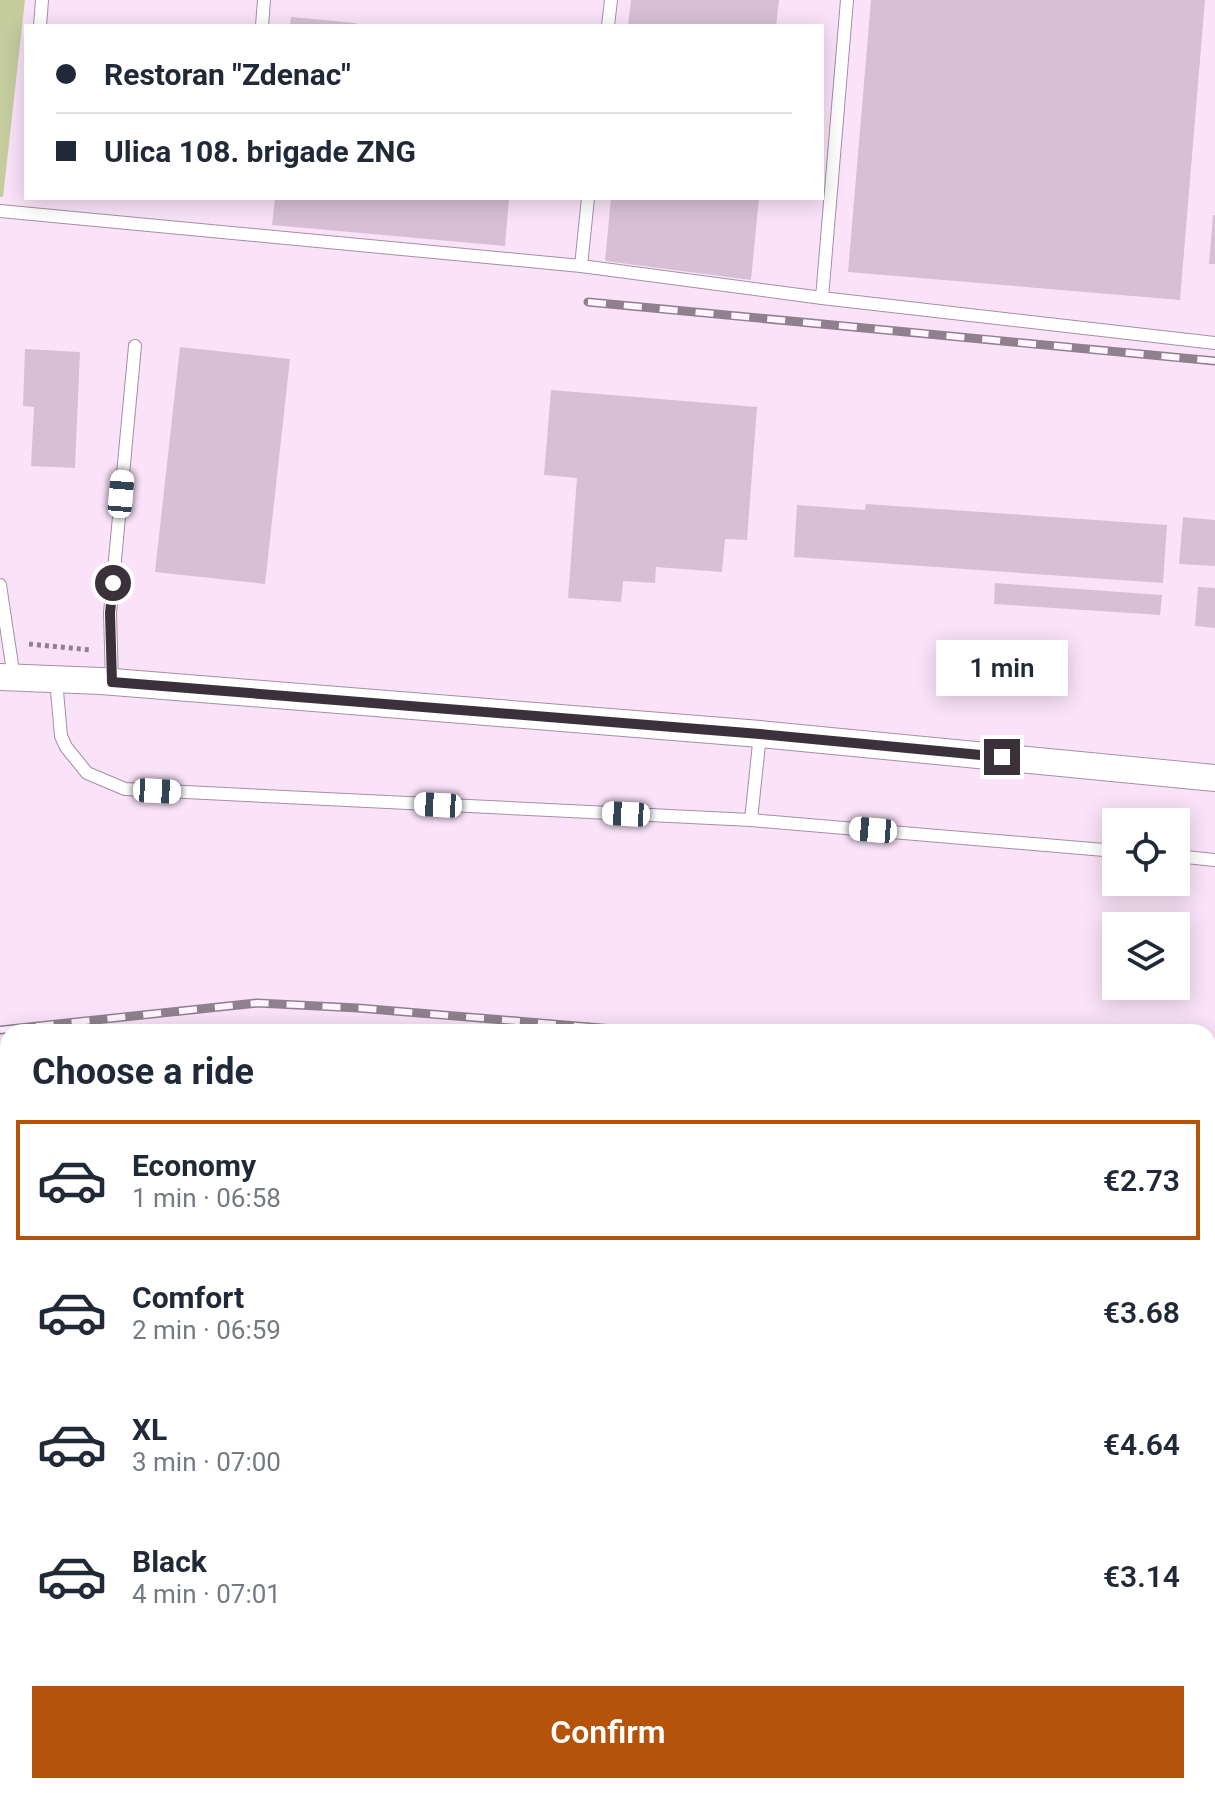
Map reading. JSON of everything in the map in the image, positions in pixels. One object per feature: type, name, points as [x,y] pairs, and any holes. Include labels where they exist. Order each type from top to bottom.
[{"type":"street","points":[[7,678],[112,682],[760,734],[1215,778]]},
{"type":"lane","points":[[40,24],[42,0]]},
{"type":"lane","points":[[262,24],[264,0]]},
{"type":"lane","points":[[608,24],[611,0]]},
{"type":"lane","points":[[822,298],[847,0]]},
{"type":"lane","points":[[581,266],[588,200]]},
{"type":"lane","points":[[0,211],[581,266],[822,298],[1215,343]]},
{"type":"lane","points":[[112,682],[110,613],[135,346]]},
{"type":"lane","points":[[0,585],[7,678]]},
{"type":"lane","points":[[56,680],[61,736],[66,747],[87,773],[125,789],[751,820],[1102,850]]},
{"type":"lane","points":[[751,820],[760,734]]},
{"type":"lane","points":[[1190,857],[1215,860]]},
{"type":"green space","points":[[0,0],[25,0],[3,197],[0,197]]},
{"type":"building","points":[[631,0],[779,0],[776,24],[628,24]]},
{"type":"building","points":[[871,0],[1205,0],[1180,300],[848,272]]},
{"type":"building","points":[[291,17],[356,23],[356,24],[290,24]]},
{"type":"building","points":[[275,200],[509,200],[505,246],[272,225]]},
{"type":"building","points":[[611,200],[759,200],[751,280],[605,261]]},
{"type":"building","points":[[1213,215],[1215,264],[1209,264]]},
{"type":"building","points":[[180,347],[290,359],[265,584],[155,572]]},
{"type":"building","points":[[25,349],[80,352],[75,468],[31,466],[34,407],[23,406]]},
{"type":"building","points":[[551,390],[757,407],[747,540],[725,539],[722,572],[656,567],[655,583],[623,581],[621,602],[568,598],[577,478],[544,475]]},
{"type":"building","points":[[866,504],[1167,525],[1163,583],[794,557],[797,505],[865,510]]},
{"type":"building","points":[[1183,517],[1215,520],[1215,566],[1179,564]]},
{"type":"building","points":[[995,583],[1162,595],[1160,615],[994,604]]},
{"type":"building","points":[[1198,587],[1215,588],[1215,628],[1195,626]]},
{"type":"railway","points":[[588,302],[1215,361]]},
{"type":"railway","points":[[57,1024],[257,1003],[553,1024]]},
{"type":"route","points":[[113,583],[110,613],[112,682],[760,734],[1002,757]]}]
